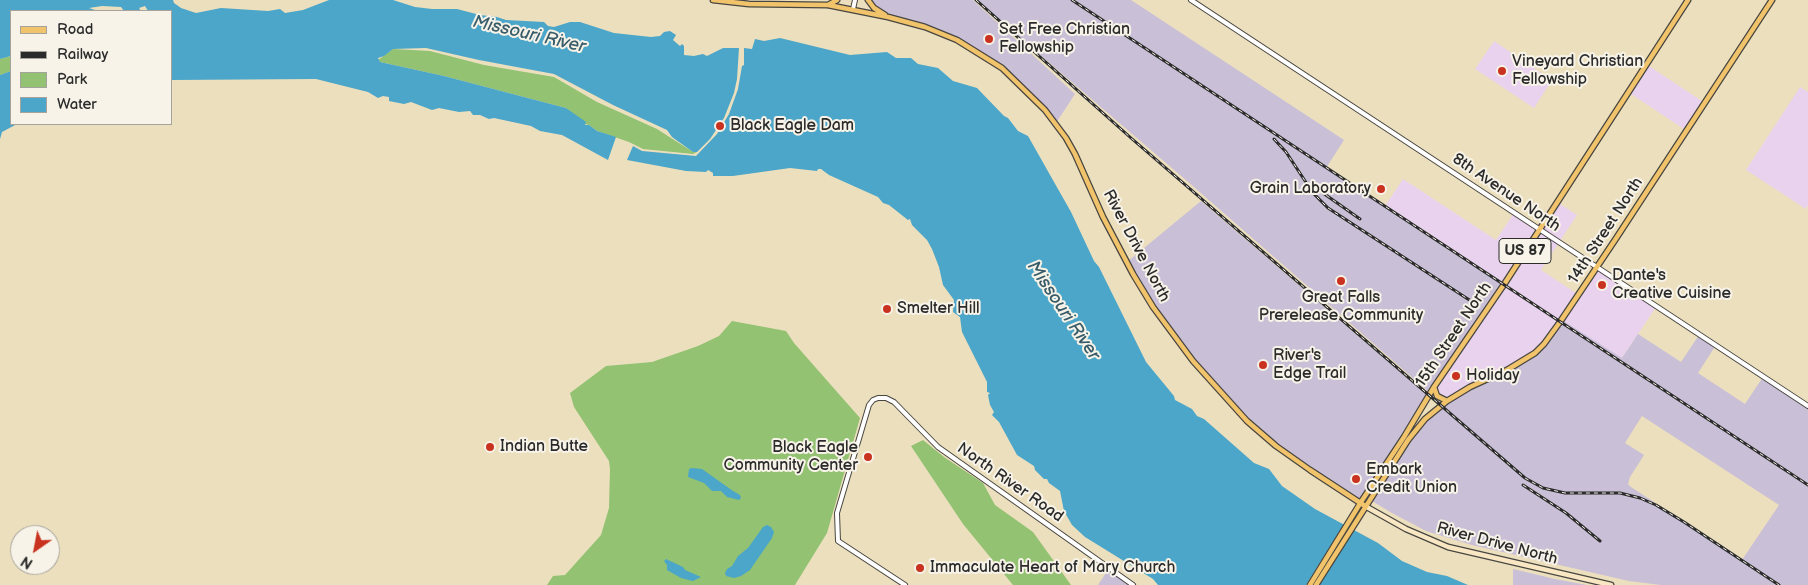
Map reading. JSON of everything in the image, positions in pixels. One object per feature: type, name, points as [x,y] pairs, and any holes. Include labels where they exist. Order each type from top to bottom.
[{"type":"main road","name":"River Drive North","points":[[713,0],[750,4],[828,5],[853,9],[934,30],[972,48],[1002,68],[1032,95],[1045,110],[1066,138],[1133,274],[1182,349],[1220,392],[1264,436],[1290,457],[1406,529],[1448,547],[1611,585]]},
{"type":"main road","points":[[828,5],[838,0]]},
{"type":"main road","points":[[868,0],[874,8],[888,17]]},
{"type":"main road","name":"15th Street North","points":[[1316,585],[1434,387],[1505,283],[1688,0]]},
{"type":"main road","name":"14th Street North","points":[[1416,429],[1447,400],[1507,370],[1535,353],[1560,322],[1597,268],[1772,0]]},
{"type":"main road","points":[[1434,387],[1437,396],[1447,400]]},
{"type":"main road","name":"15th Street North","points":[[1363,504],[1416,429]]},
{"type":"main road","name":"15th Street North","points":[[1310,585],[1357,514]]},
{"type":"street","points":[[853,9],[855,0]]},
{"type":"street","name":"8th Avenue North","points":[[1191,0],[1808,406]]},
{"type":"street","name":"North River Road","points":[[905,585],[838,542],[837,513],[869,405],[878,398],[886,398],[894,402],[938,447],[1133,585]]},
{"type":"shaded area","points":[[868,0],[973,0],[1075,94],[1056,123],[1016,80],[957,40],[888,17]]},
{"type":"shaded area","points":[[976,0],[1131,0],[1344,140],[1326,168],[1505,283],[1430,393],[1187,181]]},
{"type":"shaded area","points":[[1494,41],[1552,80],[1534,108],[1475,69]]},
{"type":"shaded area","points":[[1646,64],[1705,103],[1687,131],[1628,92]]},
{"type":"shaded area","points":[[1800,87],[1808,92],[1808,205],[1806,209],[1746,170]]},
{"type":"shaded area","points":[[1403,179],[1496,240],[1514,213],[1539,229],[1557,202],[1577,215],[1541,270],[1579,295],[1597,268],[1656,307],[1622,358],[1535,353],[1440,405],[1428,396],[1503,284],[1385,206]]},
{"type":"shaded area","points":[[1201,201],[1428,396],[1361,502],[1310,470],[1247,421],[1182,349],[1127,262]]},
{"type":"shaded area","points":[[1562,320],[1622,358],[1638,334],[1681,362],[1699,335],[1716,345],[1698,373],[1745,404],[1763,377],[1808,406],[1808,585],[1661,585],[1629,581],[1472,545],[1426,531],[1369,499],[1408,440],[1440,405],[1535,353]],"holes":[[[1642,416],[1779,505],[1742,560],[1631,487],[1628,484],[1630,477],[1644,455],[1625,443]]]},
{"type":"shaded area","points":[[1109,568],[1133,585],[1098,585]]},
{"type":"shaded area","points":[[1513,569],[1555,579],[1587,585],[1513,585]]},
{"type":"green space","points":[[393,49],[430,51],[484,65],[554,77],[597,102],[657,129],[693,152],[697,152],[693,154],[643,149],[597,131],[585,124],[566,108],[378,60]]},
{"type":"green space","points":[[10,56],[10,71],[0,75],[0,59]]},
{"type":"green space","points":[[732,321],[786,331],[794,343],[860,418],[827,533],[795,585],[547,585],[553,576],[565,575],[601,535],[609,508],[609,461],[574,407],[570,393],[606,366],[652,362],[698,346],[719,336]]},
{"type":"green space","points":[[923,440],[944,457],[983,483],[995,505],[1033,532],[1071,585],[1013,585],[963,524],[911,446]]},
{"type":"water","name":"Missouri River","points":[[0,0],[173,0],[181,8],[196,13],[221,8],[268,11],[280,9],[285,13],[303,10],[329,0],[393,0],[415,7],[457,9],[506,20],[544,22],[548,26],[554,27],[570,22],[580,22],[614,33],[651,37],[660,36],[664,32],[670,31],[676,35],[673,40],[680,46],[682,44],[684,46],[684,55],[694,56],[703,54],[707,56],[723,48],[739,48],[734,93],[724,118],[710,139],[697,152],[693,152],[672,137],[667,130],[613,105],[554,74],[426,48],[393,49],[378,58],[380,62],[444,76],[566,108],[586,122],[585,125],[616,137],[608,160],[562,135],[540,131],[531,126],[494,118],[489,119],[480,115],[473,115],[470,111],[459,112],[439,108],[432,110],[411,102],[404,104],[389,101],[389,97],[383,96],[378,98],[368,92],[316,79],[172,80],[172,10],[147,10],[145,6],[139,8],[140,10],[123,10],[121,7],[102,6],[89,8],[95,10],[10,10],[10,56],[0,59]]},
{"type":"water","name":"Missouri River","points":[[780,38],[850,55],[887,52],[896,58],[911,58],[918,64],[938,68],[953,81],[977,88],[1008,118],[1018,131],[1028,136],[1071,212],[1146,362],[1174,396],[1175,400],[1192,409],[1197,416],[1204,419],[1254,463],[1269,469],[1282,486],[1315,509],[1378,543],[1402,561],[1427,572],[1447,576],[1468,585],[1158,585],[1153,579],[1085,537],[1072,525],[1064,511],[1060,491],[1049,483],[1047,479],[1044,479],[1035,470],[1034,466],[1017,455],[999,422],[992,415],[994,412],[990,405],[988,395],[990,393],[987,392],[987,382],[962,332],[960,317],[953,312],[954,300],[943,285],[932,249],[927,240],[912,225],[910,219],[908,220],[889,205],[883,203],[878,197],[829,175],[821,169],[817,171],[790,168],[733,176],[713,176],[713,173],[708,170],[706,172],[686,171],[627,160],[633,146],[642,151],[696,156],[717,134],[729,114],[738,89],[742,66],[744,65],[744,48],[752,49],[755,39],[764,41]]},
{"type":"water","points":[[10,71],[10,125],[15,125],[2,132],[0,139],[0,75]]},
{"type":"water","points":[[689,469],[702,469],[740,495],[741,498],[739,500],[727,497],[721,491],[712,491],[704,483],[688,477]]},
{"type":"water","points":[[767,525],[774,532],[772,538],[750,570],[734,578],[726,576],[727,569],[732,566],[738,556],[748,548],[763,527]]},
{"type":"water","points":[[666,559],[701,577],[693,581],[681,578],[667,570],[667,565],[664,561]]},
{"type":"pier","points":[[1345,523],[1355,528],[1319,585],[1306,585]]},
{"type":"railway","points":[[976,0],[1131,138],[1525,478],[1543,488],[1565,493],[1620,493],[1640,498],[1656,505],[1684,522],[1779,585]]},
{"type":"railway","points":[[1072,0],[1808,485]]},
{"type":"railway","points":[[1274,139],[1286,152],[1313,193],[1328,208],[1474,303]]},
{"type":"railway","points":[[1314,185],[1360,219]]},
{"type":"railway","points":[[1523,485],[1566,513],[1600,541]]},
{"type":"place","name":"Set Free Christian Fellowship","points":[[989,39]]},
{"type":"place","name":"Vineyard Christian Fellowship","points":[[1502,71]]},
{"type":"place","name":"Black Eagle Dam","points":[[720,126]]},
{"type":"place","name":"Grain Laboratory","points":[[1381,189]]},
{"type":"place","name":"Great Falls Prerelease Community","points":[[1341,281]]},
{"type":"place","name":"Dante's Creative Cuisine","points":[[1602,285]]},
{"type":"place","name":"Smelter Hill","points":[[887,309]]},
{"type":"place","name":"River's Edge Trail","points":[[1263,365]]},
{"type":"place","name":"Holiday","points":[[1456,376]]},
{"type":"place","name":"Indian Butte","points":[[490,447]]},
{"type":"place","name":"Black Eagle Community Center","points":[[868,457]]},
{"type":"place","name":"Embark Credit Union","points":[[1356,479]]},
{"type":"place","name":"Immaculate Heart of Mary Church","points":[[920,568]]}]
